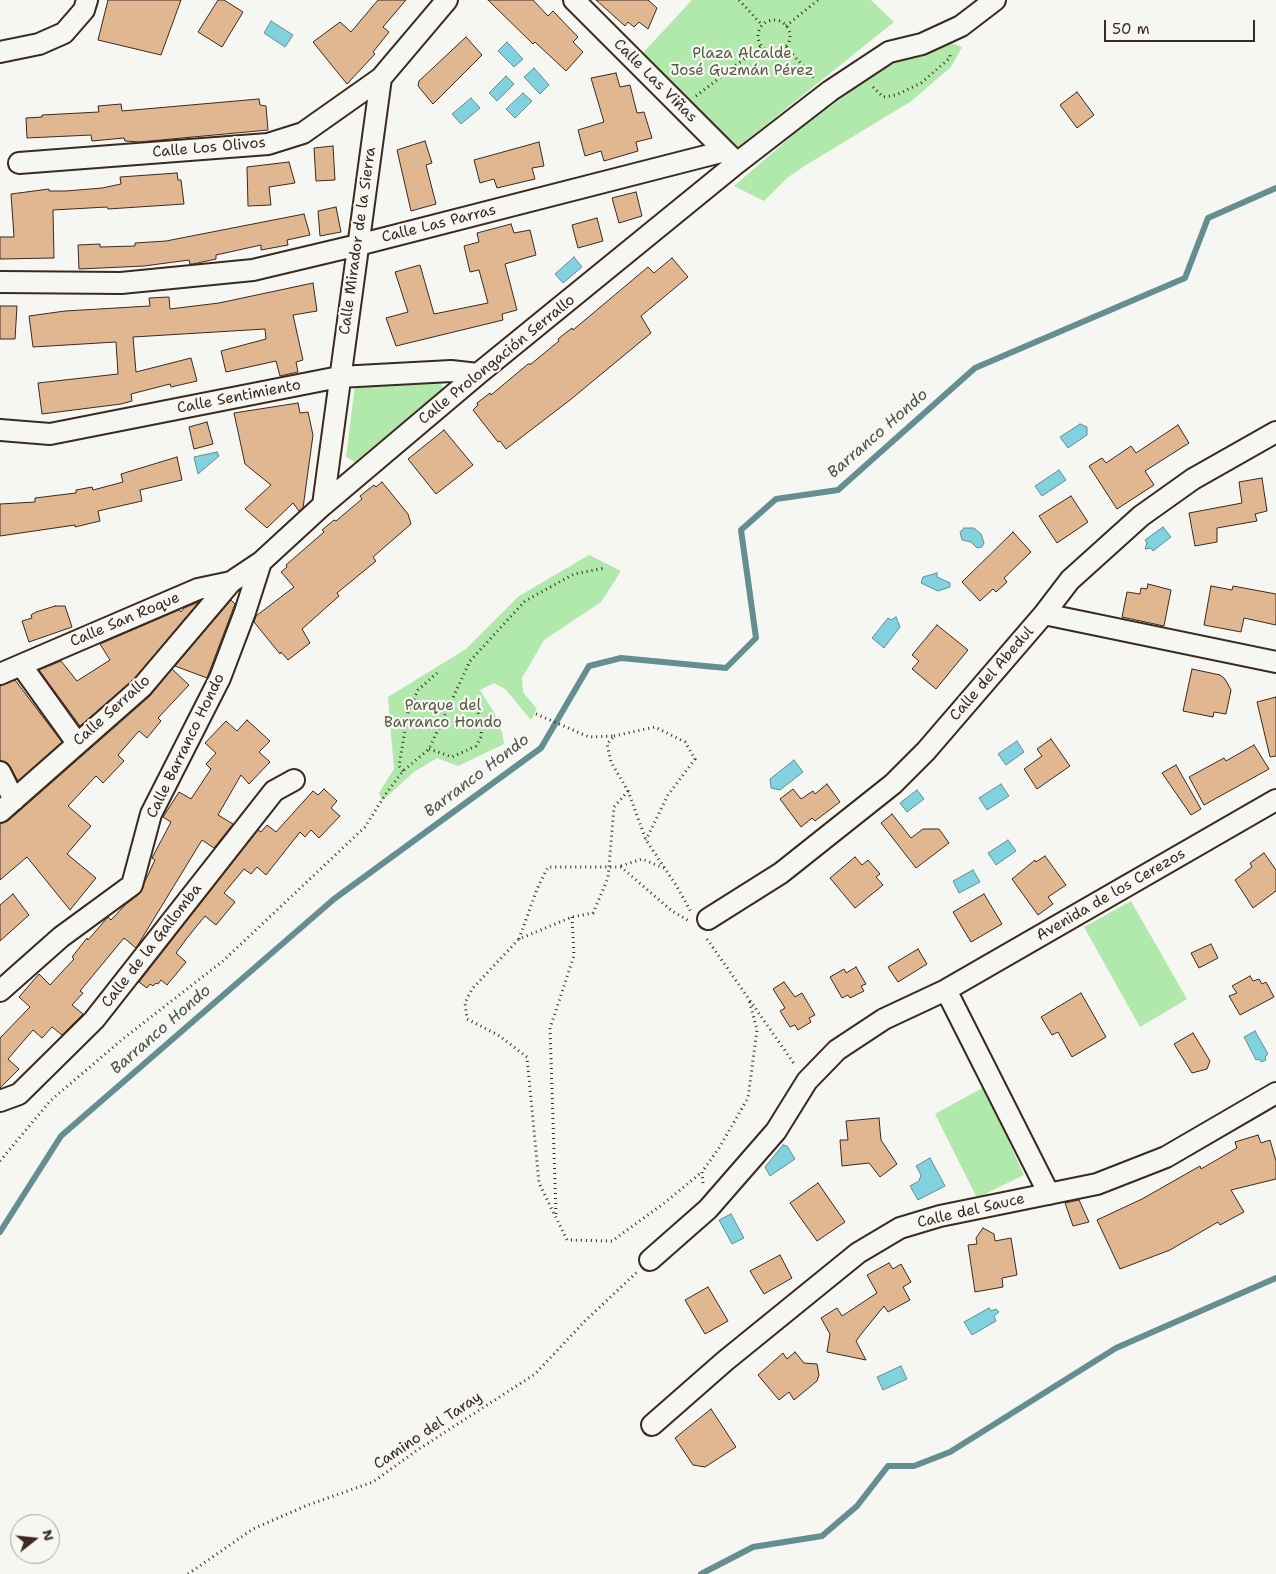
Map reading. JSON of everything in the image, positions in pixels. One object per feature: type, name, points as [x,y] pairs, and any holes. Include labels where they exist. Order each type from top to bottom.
[{"type":"street","points":[[0,52],[39,44],[64,34],[84,10],[87,0]]},
{"type":"street","points":[[382,78],[447,0]]},
{"type":"street","name":"Calle Las Viñas","points":[[574,0],[731,157]]},
{"type":"street","name":"Calle Prolongación Serrallo","points":[[261,562],[323,505],[731,157],[889,52],[922,44],[952,30],[995,0]]},
{"type":"street","name":"Calle Los Olivos","points":[[18,163],[268,144],[303,133],[382,78]]},
{"type":"street","name":"Calle Mirador de la Sierra","points":[[323,505],[339,377],[382,78]]},
{"type":"street","name":"Calle Las Parras","points":[[0,282],[121,283],[253,270],[731,157]]},
{"type":"street","name":"Calle Sentimiento","points":[[0,430],[50,434],[339,377],[451,371],[478,374]]},
{"type":"street","name":"Calle del Abedul","points":[[700,925],[781,872],[893,784],[926,751],[1044,614],[1070,580],[1141,516],[1192,479],[1276,432]]},
{"type":"street","name":"Calle Serrallo","points":[[7,806],[142,687],[231,582],[261,562]]},
{"type":"street","name":"Calle Barranco Hondo","points":[[0,990],[61,937],[132,885],[151,814],[220,678],[246,612],[261,562]]},
{"type":"street","name":"Calle San Roque","points":[[0,674],[198,589],[231,582]]},
{"type":"street","points":[[1044,614],[1276,662]]},
{"type":"street","points":[[21,665],[77,743]]},
{"type":"street","points":[[0,772],[7,806]]},
{"type":"street","name":"Calle de la Gallomba","points":[[0,1101],[19,1094],[94,1020],[274,791],[294,780]]},
{"type":"street","name":"Avenida de los Cerezos","points":[[650,1260],[708,1209],[776,1130],[807,1081],[837,1050],[884,1018],[946,990],[1276,800]]},
{"type":"street","points":[[946,990],[1049,1194]]},
{"type":"street","name":"Calle del Sauce","points":[[652,1425],[725,1361],[858,1253],[892,1233],[940,1216],[1097,1184],[1166,1157],[1276,1093]]},
{"type":"path","points":[[738,0],[762,25]]},
{"type":"path","points":[[786,26],[818,0]]},
{"type":"path","points":[[777,20],[786,26],[790,34],[786,47],[776,52],[765,50],[761,46],[758,37],[762,25],[777,20]]},
{"type":"path","points":[[858,73],[883,97],[896,95],[921,83],[950,58],[952,30]]},
{"type":"path","points":[[690,100],[761,46]]},
{"type":"path","points":[[786,47],[818,83]]},
{"type":"path","points":[[0,1162],[51,1100],[124,1038],[223,961],[365,827],[403,771],[429,749],[470,661],[525,601],[574,574],[605,568]]},
{"type":"path","points":[[403,771],[399,766],[408,712],[418,690],[437,673]]},
{"type":"path","points":[[429,749],[452,758],[476,746],[482,737],[482,723],[476,707]]},
{"type":"path","points":[[536,714],[589,736],[614,736],[655,727],[685,742],[694,759],[668,795],[646,840]]},
{"type":"path","points":[[614,736],[606,744],[611,762],[628,791],[646,840],[748,997],[807,1081]]},
{"type":"path","points":[[519,939],[572,917],[593,913],[608,878],[614,807],[628,791]]},
{"type":"path","points":[[664,868],[642,859],[621,867],[548,867],[537,889],[519,939],[472,990],[465,1003],[467,1019],[498,1035],[527,1057],[539,1183],[567,1240],[612,1241],[663,1204],[702,1172],[719,1148],[748,1098],[757,1030],[748,997]]},
{"type":"path","points":[[621,867],[672,911],[700,925]]},
{"type":"path","points":[[556,1217],[550,1028],[574,956],[572,917]]},
{"type":"path","points":[[702,1172],[708,1209]]},
{"type":"path","name":"Camino del Taray","points":[[188,1574],[253,1529],[308,1505],[372,1482],[416,1451],[535,1374],[585,1321],[650,1260]]},
{"type":"green space","name":"Plaza Alcalde José Guzmán Pérez","points":[[692,0],[871,0],[894,22],[737,148],[690,100],[640,56]]},
{"type":"green space","points":[[943,40],[962,47],[951,67],[910,102],[806,165],[787,178],[764,201],[734,186],[808,122],[899,57]]},
{"type":"green space","points":[[439,379],[443,388],[355,462],[346,457],[355,385]]},
{"type":"green space","name":"Parque del Barranco Hondo","points":[[589,555],[621,571],[601,602],[544,640],[522,678],[523,692],[537,709],[531,720],[505,689],[494,683],[480,690],[495,714],[502,732],[504,744],[458,766],[437,758],[414,772],[382,801],[379,793],[394,769],[388,697],[466,649],[519,596]]},
{"type":"green space","points":[[1131,901],[1187,999],[1140,1027],[1084,927]]},
{"type":"green space","points":[[984,1087],[1024,1175],[977,1198],[935,1114]]},
{"type":"water","points":[[271,21],[293,35],[285,47],[264,33]]},
{"type":"water","points":[[507,42],[523,59],[514,67],[498,51]]},
{"type":"water","points":[[534,68],[549,85],[540,94],[524,77]]},
{"type":"water","points":[[506,76],[514,84],[497,101],[489,93]]},
{"type":"water","points":[[523,93],[532,101],[515,118],[506,109]]},
{"type":"water","points":[[471,98],[480,108],[461,124],[452,114]]},
{"type":"water","points":[[574,257],[582,267],[563,283],[555,274]]},
{"type":"water","points":[[1080,424],[1087,427],[1087,435],[1068,448],[1060,437]]},
{"type":"water","points":[[217,452],[219,456],[198,474],[194,457]]},
{"type":"water","points":[[1059,470],[1066,480],[1042,496],[1035,486]]},
{"type":"water","points":[[1163,527],[1171,537],[1153,551],[1151,548],[1145,549],[1147,543],[1145,540]]},
{"type":"water","points":[[964,528],[974,528],[981,534],[984,543],[982,547],[977,548],[971,542],[962,540],[960,532]]},
{"type":"water","points":[[937,573],[937,577],[950,583],[950,587],[938,591],[921,583],[923,577]]},
{"type":"water","points":[[896,617],[900,627],[884,648],[872,638],[888,618],[891,620]]},
{"type":"water","points":[[1017,741],[1024,752],[1006,765],[998,754]]},
{"type":"water","points":[[794,760],[803,772],[780,790],[771,788],[770,779]]},
{"type":"water","points":[[1001,784],[1009,796],[987,810],[979,798]]},
{"type":"water","points":[[917,790],[924,799],[907,812],[900,803]]},
{"type":"water","points":[[1008,840],[1016,851],[996,865],[988,853]]},
{"type":"water","points":[[973,870],[980,882],[959,893],[953,881]]},
{"type":"water","points":[[1255,1031],[1268,1054],[1265,1057],[1266,1060],[1261,1062],[1259,1059],[1256,1060],[1244,1037]]},
{"type":"water","points":[[783,1145],[787,1146],[795,1159],[770,1176],[765,1167]]},
{"type":"water","points":[[930,1158],[945,1186],[918,1200],[910,1186],[919,1181],[921,1175],[916,1166]]},
{"type":"water","points":[[731,1214],[744,1238],[732,1244],[719,1220]]},
{"type":"water","points":[[989,1308],[991,1311],[996,1309],[999,1312],[994,1316],[996,1321],[972,1335],[964,1322]]},
{"type":"water","points":[[901,1366],[907,1379],[883,1390],[877,1377]]},
{"type":"building","points":[[108,0],[181,0],[161,55],[98,40]]},
{"type":"building","points":[[218,0],[224,0],[243,12],[222,47],[198,32]]},
{"type":"building","points":[[378,0],[406,0],[383,27],[389,32],[373,52],[375,54],[347,84],[313,42],[340,22],[351,32]]},
{"type":"building","points":[[488,0],[533,0],[548,16],[553,11],[578,37],[573,42],[583,52],[566,71],[535,42],[533,44]]},
{"type":"building","points":[[596,0],[648,0],[657,8],[648,29],[639,22],[634,27],[628,22],[625,26]]},
{"type":"building","points":[[466,37],[482,55],[433,104],[418,86],[419,81]]},
{"type":"building","points":[[616,73],[620,87],[630,85],[637,113],[644,112],[652,138],[636,142],[638,151],[604,161],[601,151],[585,156],[578,130],[604,122],[591,78]]},
{"type":"building","points":[[1077,92],[1094,115],[1077,128],[1060,105]]},
{"type":"building","points":[[259,99],[260,105],[266,106],[268,130],[139,142],[125,141],[124,138],[92,141],[91,135],[27,138],[26,118],[42,117],[42,115],[99,112],[98,106],[121,104],[122,111]]},
{"type":"building","points":[[425,141],[432,163],[426,165],[436,204],[411,211],[397,150]]},
{"type":"building","points":[[539,142],[544,166],[532,168],[535,179],[497,188],[494,179],[480,183],[474,160]]},
{"type":"building","points":[[333,146],[335,180],[316,181],[314,148]]},
{"type":"building","points":[[289,162],[295,183],[269,187],[271,205],[248,206],[247,167]]},
{"type":"building","points":[[177,173],[178,180],[181,180],[184,204],[108,209],[107,207],[53,210],[54,258],[0,259],[0,237],[14,237],[11,194],[49,189],[49,191],[66,191],[102,188],[121,184],[120,177]]},
{"type":"building","points":[[636,192],[642,216],[619,223],[612,198]]},
{"type":"building","points":[[336,207],[341,232],[320,236],[318,211]]},
{"type":"building","points":[[304,214],[310,235],[287,240],[288,245],[261,250],[261,245],[216,255],[216,259],[193,264],[190,264],[189,260],[144,266],[79,269],[78,245],[100,244],[100,247],[135,246],[135,243],[166,241]]},
{"type":"building","points":[[597,218],[603,241],[578,248],[572,225]]},
{"type":"building","points":[[511,224],[514,233],[530,230],[536,255],[505,264],[517,310],[502,314],[503,320],[396,346],[386,318],[408,312],[395,272],[420,265],[434,314],[488,303],[479,270],[470,272],[464,246],[479,242],[477,233]]},
{"type":"building","points":[[672,258],[688,277],[641,316],[651,333],[570,400],[506,449],[500,441],[498,442],[473,410],[478,405],[477,403],[490,393],[491,395],[528,364],[531,364],[559,341],[558,339],[572,328],[573,330],[648,267],[654,273]]},
{"type":"building","points":[[313,283],[317,311],[293,315],[303,360],[296,362],[298,372],[280,376],[276,361],[226,372],[221,351],[266,339],[265,329],[133,337],[136,372],[191,358],[197,381],[171,387],[170,384],[131,394],[132,401],[121,404],[42,414],[38,383],[118,374],[116,342],[33,347],[29,316],[65,311],[150,306],[149,298],[169,297],[170,309],[219,303]]},
{"type":"building","points":[[0,306],[17,306],[15,339],[0,339]]},
{"type":"building","points":[[298,403],[300,413],[308,412],[313,435],[303,508],[299,511],[293,503],[267,528],[245,509],[271,485],[245,464],[234,413]]},
{"type":"building","points":[[207,422],[213,444],[194,449],[189,427]]},
{"type":"building","points":[[1178,425],[1189,443],[1145,471],[1154,485],[1117,509],[1089,466],[1102,458],[1106,463],[1131,446],[1136,453]]},
{"type":"building","points":[[444,430],[473,465],[436,494],[408,459]]},
{"type":"building","points":[[177,457],[182,480],[140,490],[142,501],[98,511],[100,521],[75,527],[75,525],[0,536],[0,504],[35,502],[35,498],[76,493],[76,490],[92,487],[93,490],[123,482],[121,474]]},
{"type":"building","points":[[1262,478],[1267,511],[1255,514],[1257,521],[1217,528],[1217,542],[1195,546],[1189,513],[1242,503],[1239,482]]},
{"type":"building","points":[[382,482],[408,514],[411,524],[373,557],[376,561],[337,593],[339,596],[302,629],[310,643],[288,660],[281,652],[280,654],[254,622],[256,616],[294,587],[281,572],[287,567],[286,565],[324,532],[322,530],[362,499],[360,496],[374,485],[376,487]]},
{"type":"building","points":[[1071,496],[1088,522],[1057,543],[1039,516]]},
{"type":"building","points":[[1013,532],[1031,552],[1004,578],[1007,582],[996,592],[993,589],[980,601],[962,582]]},
{"type":"building","points":[[1148,584],[1171,590],[1164,626],[1122,617],[1127,592],[1140,594],[1141,588],[1147,589]]},
{"type":"building","points":[[1211,586],[1232,590],[1233,586],[1276,594],[1276,625],[1244,618],[1241,632],[1204,625]]},
{"type":"building","points":[[231,600],[235,604],[207,678],[175,666]]},
{"type":"building","points":[[199,602],[134,679],[80,726],[39,670],[61,661],[77,681],[110,660],[100,644],[179,610],[181,612],[184,608]]},
{"type":"building","points":[[55,606],[65,606],[72,627],[29,642],[22,621],[32,618],[31,615],[36,612]]},
{"type":"building","points":[[937,625],[968,650],[936,689],[912,669],[919,661],[912,655]]},
{"type":"building","points":[[172,669],[189,685],[158,718],[161,721],[147,738],[139,731],[118,755],[124,761],[103,783],[96,776],[68,806],[91,826],[67,854],[96,878],[70,910],[27,857],[0,880],[0,824],[8,821],[150,696]]},
{"type":"building","points":[[1192,669],[1220,675],[1225,679],[1231,690],[1226,714],[1214,712],[1213,717],[1183,711]]},
{"type":"building","points":[[15,680],[62,742],[18,781],[10,766],[0,760],[0,686]]},
{"type":"building","points":[[1276,697],[1276,756],[1270,757],[1257,702]]},
{"type":"building","points":[[247,720],[270,741],[259,752],[270,762],[249,784],[241,775],[218,815],[233,824],[214,848],[202,840],[136,948],[124,938],[80,991],[83,993],[72,1005],[83,1014],[62,1035],[52,1027],[42,1038],[33,1030],[8,1059],[19,1069],[0,1088],[0,1038],[30,1007],[19,997],[39,974],[50,985],[74,959],[72,957],[87,938],[88,940],[108,917],[111,920],[139,894],[155,860],[152,858],[171,822],[163,817],[179,792],[191,799],[211,769],[206,764],[216,753],[205,743],[226,721],[237,731]]},
{"type":"building","points":[[1051,739],[1070,766],[1037,789],[1024,769],[1042,756],[1037,749]]},
{"type":"building","points":[[1254,745],[1269,769],[1204,805],[1189,777],[1224,758],[1226,761]]},
{"type":"building","points":[[1176,765],[1201,809],[1191,815],[1162,773]]},
{"type":"building","points":[[827,784],[840,802],[815,821],[812,818],[801,827],[780,799],[793,789],[801,799],[813,791],[815,794]]},
{"type":"building","points":[[324,789],[337,801],[331,808],[340,816],[319,838],[311,830],[305,837],[300,832],[266,875],[257,867],[251,874],[244,869],[224,893],[235,902],[216,925],[205,916],[176,953],[186,962],[167,985],[161,980],[153,986],[150,984],[147,988],[139,982],[258,830],[261,832],[267,825],[276,832],[313,791],[318,795]]},
{"type":"building","points":[[892,814],[911,838],[923,829],[939,829],[949,843],[916,868],[881,823]]},
{"type":"building","points":[[1264,853],[1276,870],[1276,891],[1253,908],[1235,880],[1252,867],[1250,863]]},
{"type":"building","points":[[1045,856],[1066,885],[1048,897],[1053,904],[1038,915],[1012,879],[1035,860],[1036,862]]},
{"type":"building","points":[[855,857],[862,865],[868,860],[880,874],[876,877],[883,885],[855,908],[830,878]]},
{"type":"building","points":[[13,894],[29,915],[0,941],[0,905]]},
{"type":"building","points":[[984,894],[1002,924],[971,942],[953,912]]},
{"type":"building","points":[[1211,944],[1218,958],[1199,968],[1191,953]]},
{"type":"building","points":[[918,949],[927,964],[898,982],[888,967]]},
{"type":"building","points":[[856,967],[866,984],[861,986],[864,991],[850,998],[848,995],[842,998],[830,977],[844,969],[846,973]]},
{"type":"building","points":[[1250,976],[1253,981],[1259,979],[1262,984],[1266,982],[1274,997],[1240,1015],[1229,996],[1237,993],[1232,986]]},
{"type":"building","points":[[784,982],[795,997],[802,993],[815,1015],[809,1018],[811,1022],[798,1030],[795,1025],[790,1027],[780,1011],[785,1008],[773,989]]},
{"type":"building","points":[[1081,993],[1106,1037],[1072,1057],[1058,1032],[1052,1035],[1041,1017]]},
{"type":"building","points":[[1193,1033],[1210,1061],[1207,1069],[1192,1073],[1174,1044]]},
{"type":"building","points":[[879,1118],[881,1140],[897,1164],[880,1177],[869,1163],[842,1166],[840,1140],[848,1140],[846,1121]]},
{"type":"building","points":[[1258,1135],[1261,1143],[1270,1140],[1276,1161],[1276,1179],[1231,1190],[1244,1212],[1220,1225],[1218,1222],[1170,1250],[1120,1269],[1097,1220],[1142,1199],[1200,1166],[1201,1169],[1237,1148],[1235,1142]]},
{"type":"building","points":[[818,1183],[845,1222],[817,1241],[790,1203]]},
{"type":"building","points":[[1079,1200],[1089,1222],[1073,1226],[1065,1203]]},
{"type":"building","points":[[983,1228],[994,1234],[995,1241],[1011,1238],[1017,1275],[1002,1278],[1003,1287],[975,1292],[968,1245],[977,1244],[976,1238]]},
{"type":"building","points":[[780,1255],[792,1278],[764,1294],[750,1271]]},
{"type":"building","points":[[889,1263],[893,1269],[901,1264],[911,1282],[903,1287],[910,1300],[888,1312],[884,1306],[856,1341],[866,1360],[827,1352],[830,1334],[821,1318],[837,1308],[842,1316],[877,1293],[867,1275]]},
{"type":"building","points":[[708,1287],[728,1321],[705,1334],[685,1300]]},
{"type":"building","points":[[795,1352],[804,1363],[817,1364],[819,1375],[817,1381],[794,1400],[789,1392],[779,1400],[758,1375],[783,1353],[787,1359]]},
{"type":"building","points":[[711,1409],[736,1447],[705,1467],[693,1465],[675,1438]]},
{"type":"waterway","name":"Barranco Hondo","points":[[0,1232],[61,1136],[334,899],[541,748],[589,666],[621,658],[726,668],[756,638],[741,530],[776,499],[838,490],[975,368],[1185,278],[1208,218],[1276,188]]},
{"type":"waterway","points":[[701,1574],[753,1547],[822,1536],[857,1506],[888,1466],[914,1466],[950,1452],[1116,1348],[1276,1278]]}]
